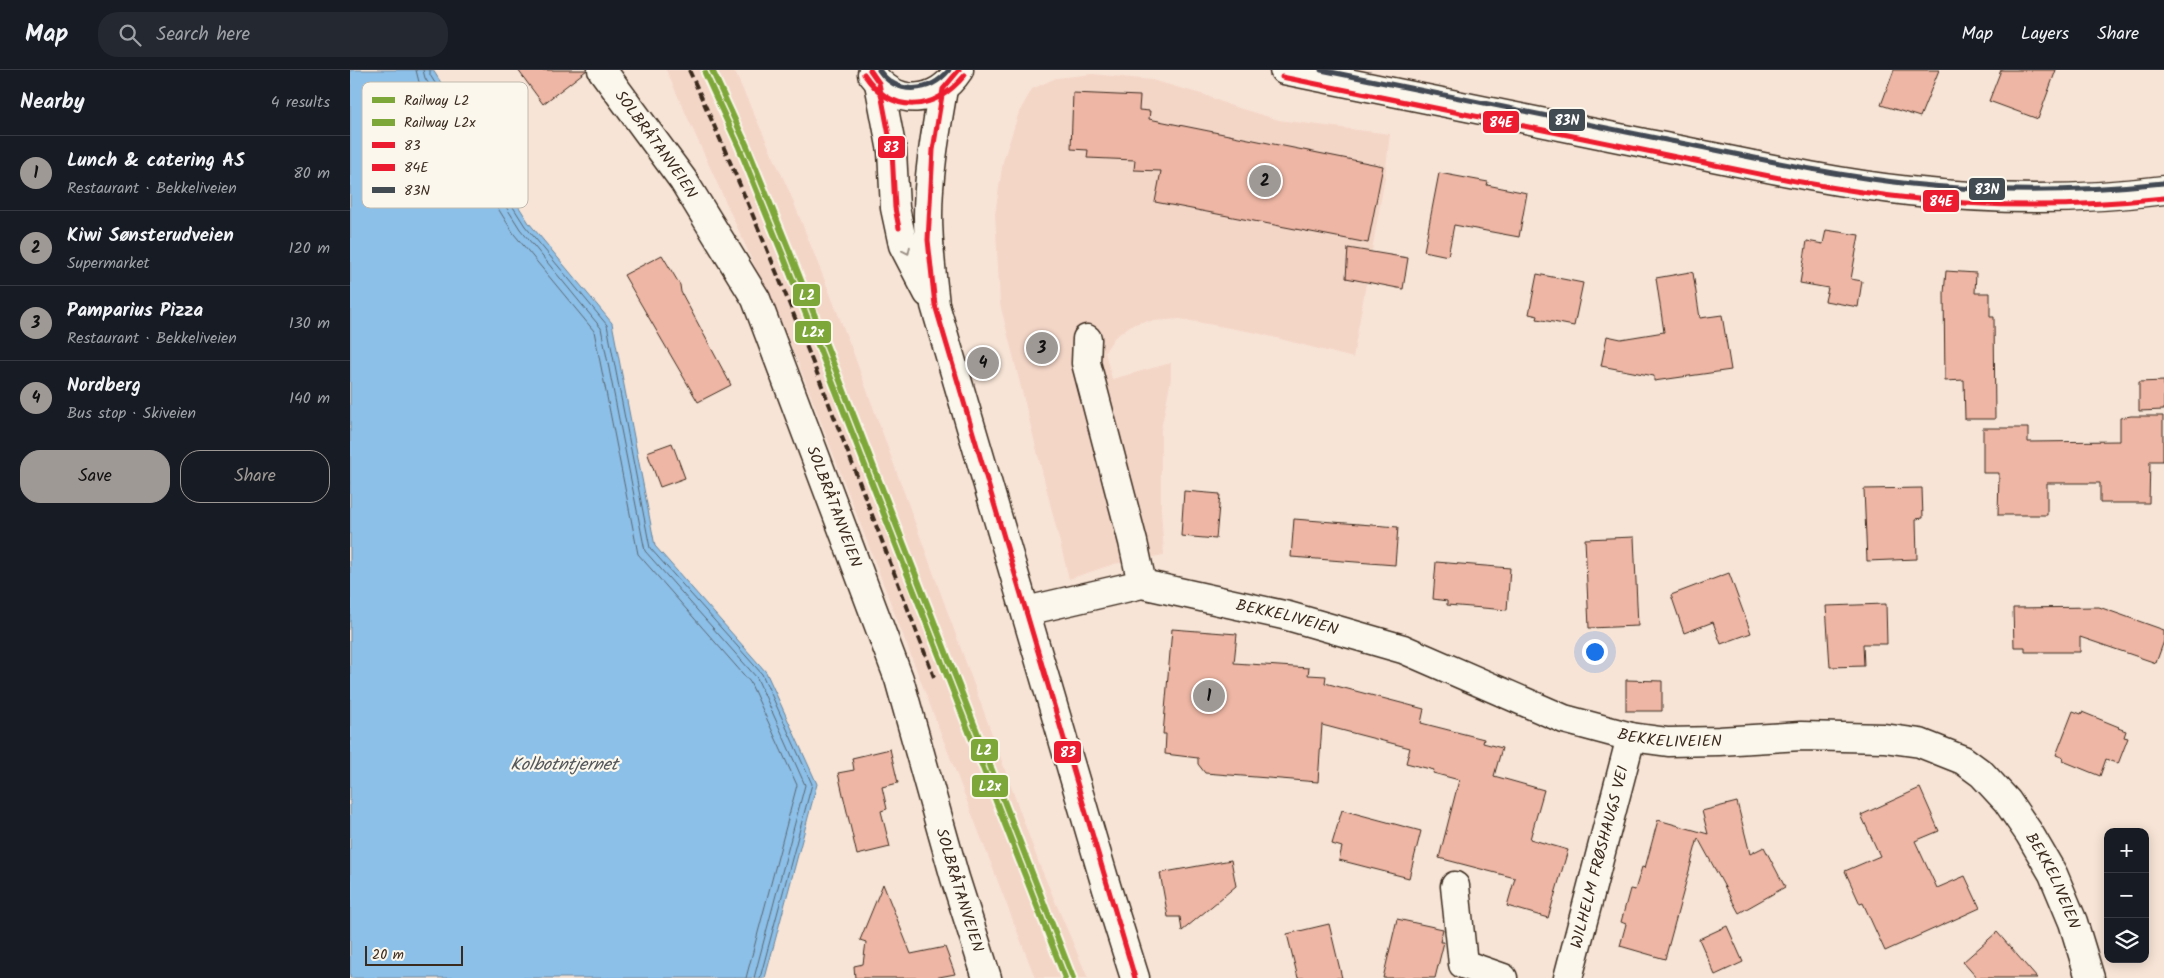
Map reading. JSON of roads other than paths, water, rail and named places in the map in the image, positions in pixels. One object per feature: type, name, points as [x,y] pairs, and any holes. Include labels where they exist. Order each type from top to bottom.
[{"type":"street","name":"SOLBRÅTANVEIEN","points":[[602,70],[683,180],[756,299],[899,679],[955,878],[987,978]]},
{"type":"street","points":[[1301,72],[1802,174],[1907,191],[1964,196],[2024,198],[2099,196],[2164,190]]},
{"type":"street","points":[[875,76],[893,93],[910,98],[927,96],[951,79]]},
{"type":"street","points":[[875,76],[892,152],[895,208],[903,245],[935,305],[1135,978]]},
{"type":"street","points":[[935,305],[928,214],[933,150],[951,79]]},
{"type":"street","points":[[1087,339],[1086,363],[1133,542],[1142,584]]},
{"type":"street","name":"BEKKELIVEIEN","points":[[1026,611],[1142,584],[1288,616],[1402,649],[1564,719],[1631,737],[1668,742],[1801,736],[1884,738],[1920,742],[1964,760],[1982,774],[2007,801],[2029,833],[2048,866],[2073,922],[2090,978]]},
{"type":"street","name":"WILHELM FRØSHAUGS VEI","points":[[1568,978],[1631,737]]},
{"type":"street","points":[[1455,886],[1463,964],[1503,978]]},
{"type":"water","name":"Kolbotntjernet","points":[[350,70],[433,70],[441,82],[362,82],[362,208],[520,208],[529,223],[612,323],[655,546],[766,672],[817,784],[765,978],[350,978]]},
{"type":"railway","points":[[689,70],[786,296],[934,677]]},
{"type":"rail line","name":"L2","points":[[712,70],[746,144],[791,255],[1073,978]]},
{"type":"rail line","name":"L2x","points":[[705,73],[739,147],[784,258],[1065,978]]},
{"type":"place","name":"Kiwi Sønsterudveien","points":[[1265,181]]},
{"type":"place","name":"Pamparius Pizza","points":[[1042,348]]},
{"type":"place","name":"Nordberg","points":[[983,363]]},
{"type":"place","name":"Lunch & catering AS","points":[[1209,696]]}]
